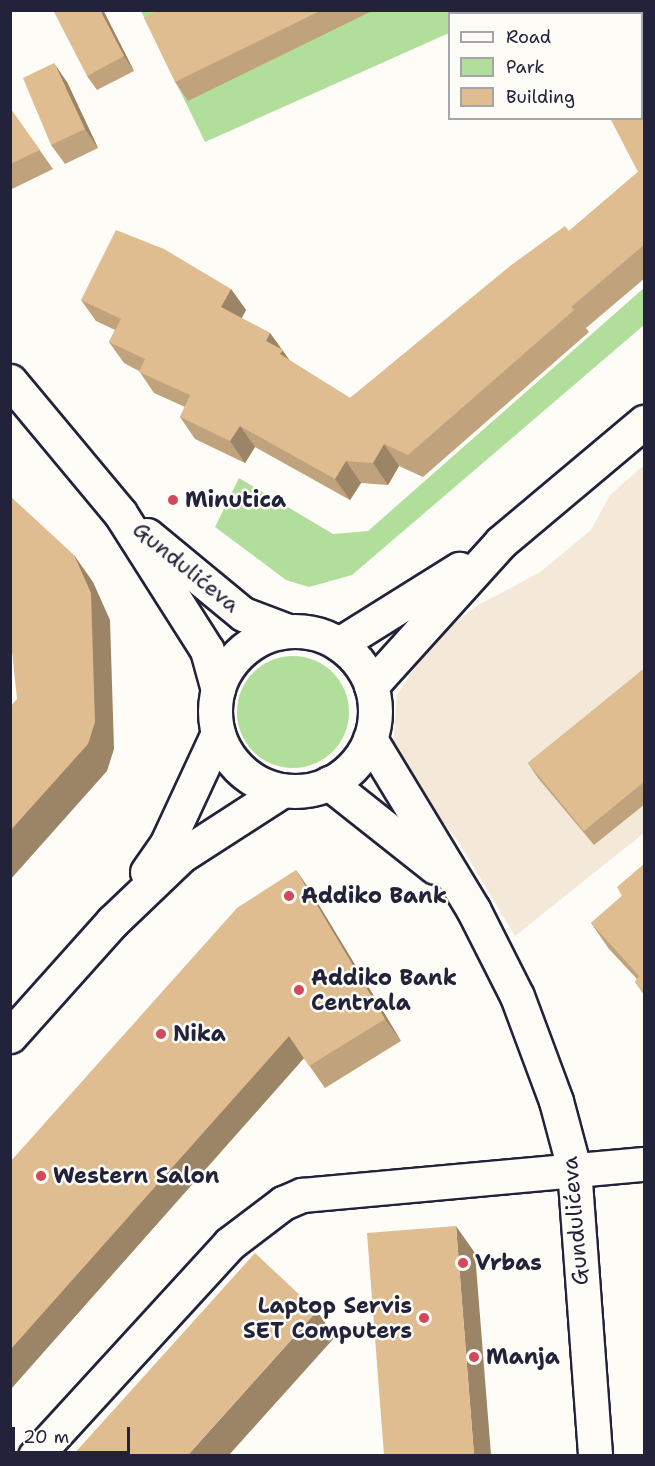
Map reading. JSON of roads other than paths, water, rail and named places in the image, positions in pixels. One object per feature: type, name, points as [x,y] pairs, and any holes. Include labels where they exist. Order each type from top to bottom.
[{"type":"street","name":"Gundulićeva","points":[[10,381],[120,513],[207,650],[218,690]]},
{"type":"street","points":[[339,644],[501,542],[645,422]]},
{"type":"street","name":"Gundulićeva","points":[[120,513],[243,614],[288,631]]},
{"type":"street","points":[[371,686],[501,542]]},
{"type":"street","points":[[10,1036],[112,922],[181,856],[282,790],[329,783],[354,766],[370,739],[375,704],[371,686],[358,660],[339,644],[288,631],[264,638],[239,654],[218,690],[218,733],[167,843],[112,922]]},
{"type":"street","points":[[218,733],[243,772],[282,790]]},
{"type":"street","name":"Gundulićeva","points":[[370,739],[466,898],[521,1006],[574,1168],[595,1455]]},
{"type":"street","name":"Gundulićeva","points":[[329,783],[408,840],[466,898]]},
{"type":"street","points":[[35,1455],[229,1244],[283,1203],[302,1195],[349,1194],[574,1168],[645,1164]]},
{"type":"place","name":"Minutica","points":[[173,500]]},
{"type":"place","name":"Addiko Bank","points":[[289,896]]},
{"type":"place","name":"Addiko Bank Centrala","points":[[299,990]]},
{"type":"place","name":"Nika","points":[[161,1034]]},
{"type":"place","name":"Western Salon","points":[[41,1176]]},
{"type":"place","name":"Vrbas","points":[[463,1263]]},
{"type":"place","name":"Laptop Servis SET Computers","points":[[424,1318]]},
{"type":"place","name":"Manja","points":[[474,1357]]}]
